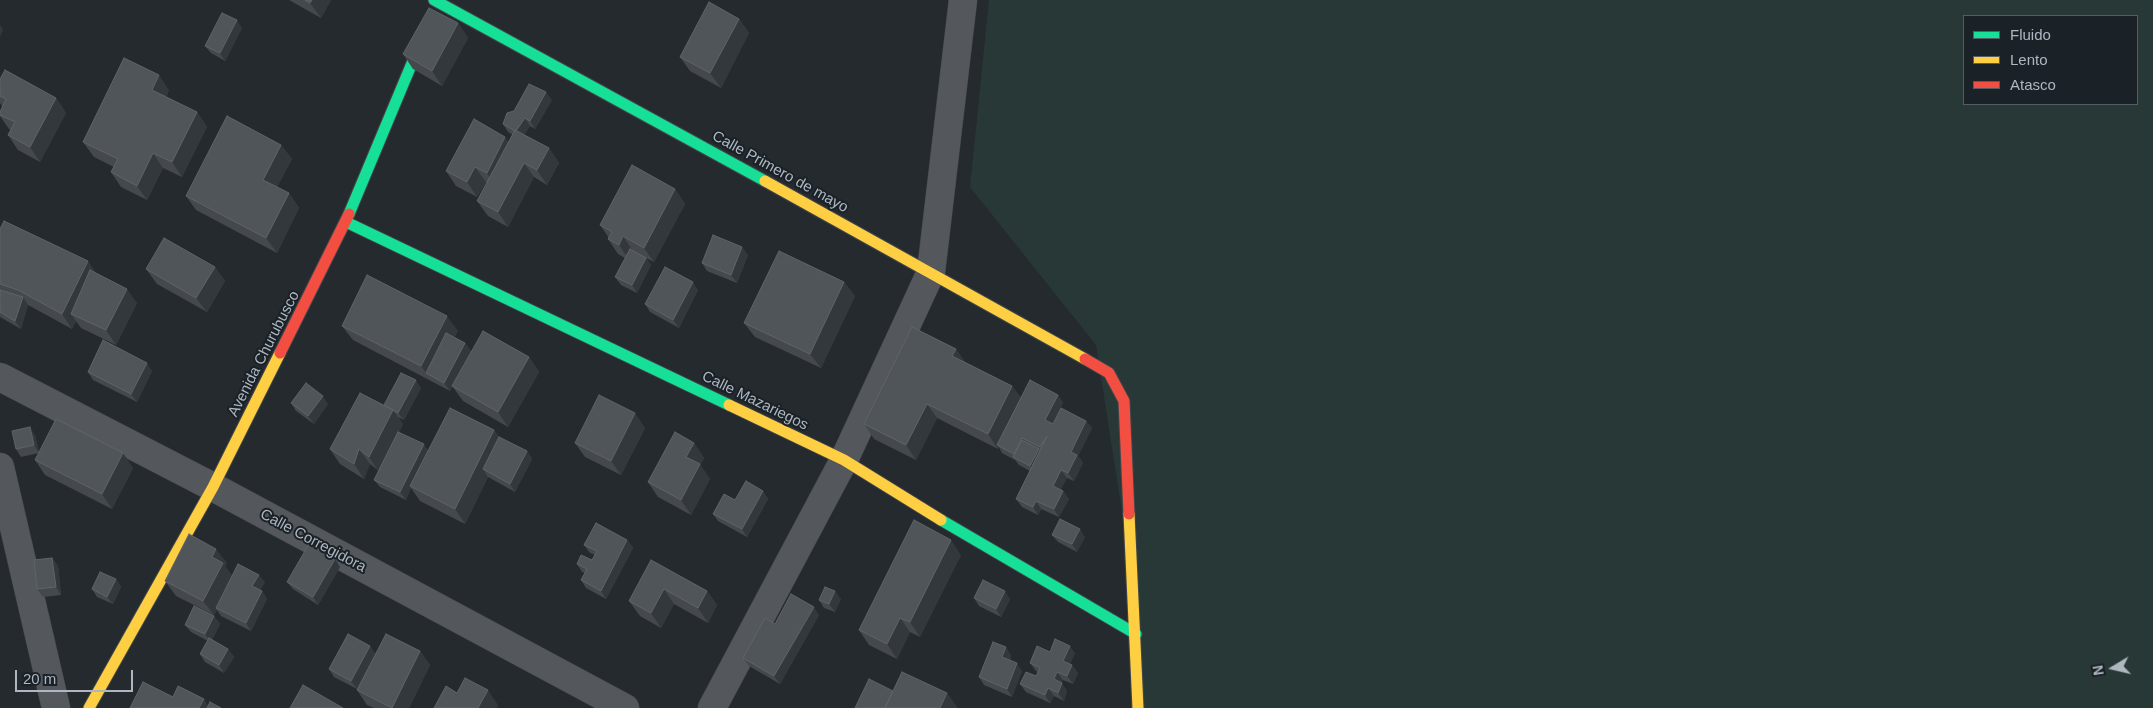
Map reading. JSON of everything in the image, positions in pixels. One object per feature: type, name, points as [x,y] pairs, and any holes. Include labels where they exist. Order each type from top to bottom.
[{"type":"street","points":[[712,708],[844,460],[932,272],[963,0]]},
{"type":"street","name":"Calle Primero de mayo","points":[[435,7],[932,272],[1109,373],[1124,401],[1136,634]]},
{"type":"street","name":"Avenida Churubusco","points":[[89,708],[213,487],[346,222],[435,7]]},
{"type":"street","name":"Calle Mazariegos","points":[[346,222],[844,460],[961,532],[1136,634]]},
{"type":"street","name":"Calle Corregidora","points":[[0,377],[213,487],[625,708]]},
{"type":"street","points":[[0,467],[56,708]]},
{"type":"street","points":[[1136,634],[1138,708]]},
{"type":"shaded area","points":[[989,0],[2153,0],[2153,708],[1131,708],[1128,550],[1096,345],[970,187]]},
{"type":"building","points":[[709,2],[739,19],[710,73],[680,57]]},
{"type":"building","points":[[429,8],[458,23],[432,71],[403,54]]},
{"type":"building","points":[[222,13],[237,20],[220,53],[205,46]]},
{"type":"building","points":[[124,58],[159,75],[152,90],[197,112],[172,162],[153,153],[137,186],[111,172],[118,159],[83,142]]},
{"type":"building","points":[[5,70],[56,98],[30,147],[8,135],[15,122],[0,115],[6,99],[0,96],[0,79]]},
{"type":"building","points":[[529,84],[546,92],[530,121],[525,118],[515,131],[503,124],[507,113],[514,111]]},
{"type":"building","points":[[227,116],[281,145],[263,180],[289,193],[266,238],[186,196]]},
{"type":"building","points":[[474,119],[505,137],[487,173],[475,167],[467,182],[446,171]]},
{"type":"building","points":[[515,130],[549,148],[537,170],[524,163],[498,212],[477,201]]},
{"type":"building","points":[[632,165],[675,189],[644,248],[623,236],[619,245],[608,239],[612,232],[600,225]]},
{"type":"building","points":[[4,221],[88,261],[62,314],[18,290],[0,284],[0,229]]},
{"type":"building","points":[[713,235],[742,247],[731,275],[702,263]]},
{"type":"building","points":[[164,238],[215,267],[196,298],[146,269]]},
{"type":"building","points":[[630,249],[646,258],[632,285],[615,277]]},
{"type":"building","points":[[779,251],[844,282],[810,354],[744,323]]},
{"type":"building","points":[[665,267],[693,282],[673,320],[645,304]]},
{"type":"building","points":[[90,270],[127,289],[106,330],[71,314]]},
{"type":"building","points":[[367,275],[447,316],[421,366],[342,326]]},
{"type":"building","points":[[0,290],[23,297],[15,321],[0,312]]},
{"type":"building","points":[[912,327],[956,349],[952,356],[1012,386],[988,434],[927,404],[906,445],[864,424]]},
{"type":"building","points":[[483,331],[529,357],[498,412],[452,386]]},
{"type":"building","points":[[446,333],[465,343],[444,383],[426,373]]},
{"type":"building","points":[[103,340],[147,363],[131,394],[88,372]]},
{"type":"building","points":[[401,373],[416,380],[398,413],[384,405]]},
{"type":"building","points":[[1030,380],[1058,395],[1045,420],[1053,424],[1061,408],[1086,421],[1071,452],[1077,455],[1068,473],[1061,470],[1053,486],[1063,491],[1054,509],[1036,501],[1033,507],[1016,499],[1047,436],[1040,447],[1022,438],[1014,454],[997,445]]},
{"type":"building","points":[[306,383],[323,396],[308,416],[291,403]]},
{"type":"building","points":[[360,393],[393,410],[369,457],[359,449],[354,464],[330,449]]},
{"type":"building","points":[[599,395],[635,413],[611,461],[575,443]]},
{"type":"building","points":[[450,408],[494,430],[455,509],[410,486]]},
{"type":"building","points":[[56,419],[123,453],[102,494],[35,460]]},
{"type":"building","points":[[30,427],[34,445],[16,449],[12,431]]},
{"type":"building","points":[[398,432],[424,444],[400,492],[374,480]]},
{"type":"building","points":[[675,432],[694,443],[686,457],[700,464],[681,500],[648,482]]},
{"type":"building","points":[[499,437],[527,451],[510,484],[483,469]]},
{"type":"building","points":[[1022,440],[1039,449],[1030,466],[1013,457]]},
{"type":"building","points":[[746,481],[763,491],[742,529],[713,514],[724,494],[735,500]]},
{"type":"building","points":[[1060,519],[1080,529],[1072,544],[1052,535]]},
{"type":"building","points":[[914,520],[951,540],[910,622],[900,618],[887,644],[859,630]]},
{"type":"building","points":[[596,523],[627,540],[601,591],[581,580],[587,569],[577,564],[581,555],[592,560],[597,551],[584,545]]},
{"type":"building","points":[[189,534],[216,549],[212,557],[223,563],[203,601],[165,581]]},
{"type":"building","points":[[309,544],[335,559],[313,597],[287,582]]},
{"type":"building","points":[[52,558],[56,587],[37,589],[34,560]]},
{"type":"building","points":[[651,560],[707,591],[698,608],[664,589],[651,613],[629,601]]},
{"type":"building","points":[[238,564],[259,575],[252,586],[262,591],[246,623],[216,608]]},
{"type":"building","points":[[100,572],[116,579],[107,597],[92,589]]},
{"type":"building","points":[[983,580],[1005,591],[996,609],[974,598]]},
{"type":"building","points":[[825,587],[835,591],[829,604],[819,600]]},
{"type":"building","points":[[791,594],[814,607],[774,676],[743,658],[765,618],[775,624]]},
{"type":"building","points":[[194,606],[214,616],[205,634],[185,625]]},
{"type":"building","points":[[348,634],[370,646],[351,681],[329,669]]},
{"type":"building","points":[[386,634],[420,651],[392,708],[357,690]]},
{"type":"building","points":[[209,638],[228,649],[219,665],[200,654]]},
{"type":"building","points":[[1055,639],[1070,646],[1063,661],[1072,665],[1067,676],[1057,672],[1054,679],[1062,683],[1058,693],[1048,688],[1045,695],[1020,684],[1026,672],[1036,676],[1040,668],[1030,663],[1037,646],[1050,652]]},
{"type":"building","points":[[993,642],[1006,647],[1002,657],[1017,663],[1007,689],[979,677]]},
{"type":"building","points":[[902,672],[947,693],[940,708],[885,708]]},
{"type":"building","points":[[465,678],[488,690],[478,708],[434,708],[446,686],[457,693]]},
{"type":"building","points":[[869,679],[893,691],[885,708],[855,708]]},
{"type":"building","points":[[143,682],[173,697],[178,686],[204,699],[199,708],[130,708]]},
{"type":"building","points":[[303,685],[343,708],[290,708]]},
{"type":"building","points":[[210,702],[221,708],[207,708]]},
{"type":"traffic: fast","points":[[434,0],[765,181]]},
{"type":"traffic: fast","points":[[349,214],[425,32]]},
{"type":"traffic: fast","points":[[346,222],[729,405]]},
{"type":"traffic: fast","points":[[941,520],[1136,634]]},
{"type":"traffic: slow","points":[[765,181],[1085,359]]},
{"type":"traffic: slow","points":[[89,708],[213,487],[280,353]]},
{"type":"traffic: slow","points":[[729,405],[844,460],[941,520]]},
{"type":"traffic: slow","points":[[1129,514],[1138,708]]},
{"type":"traffic: jam","points":[[280,353],[349,214]]},
{"type":"traffic: jam","points":[[1085,359],[1109,373],[1124,401],[1129,514]]}]
